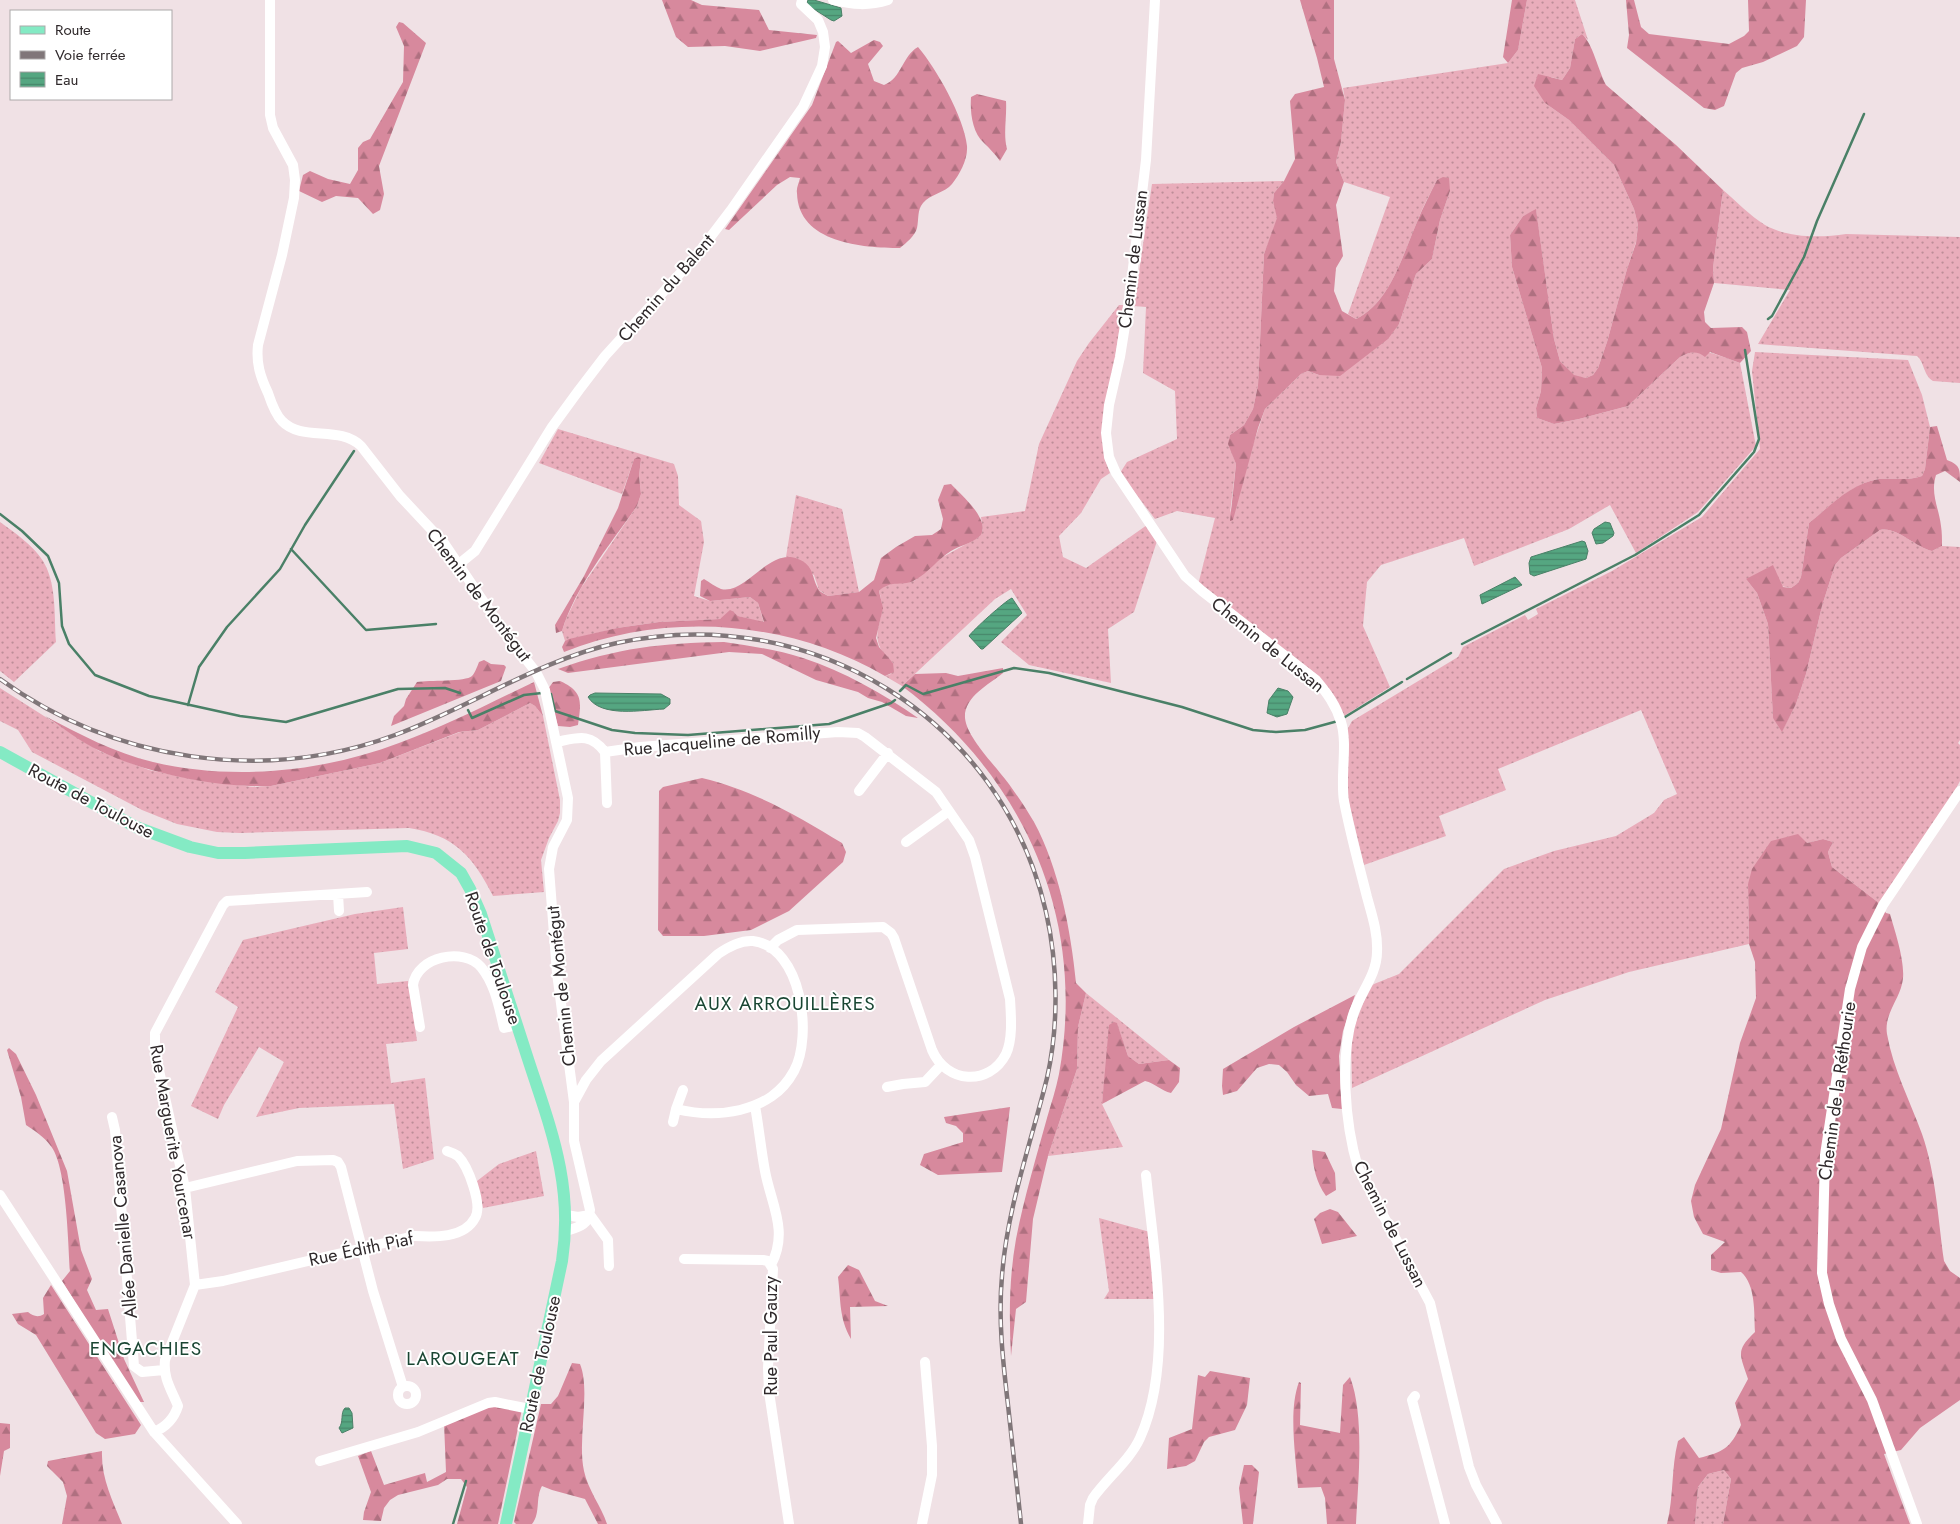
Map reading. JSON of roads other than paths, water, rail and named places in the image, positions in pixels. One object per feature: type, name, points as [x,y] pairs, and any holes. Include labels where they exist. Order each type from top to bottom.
[{"type":"main road","name":"Route de Toulouse","points":[[0,752],[136,827],[190,847],[218,853],[245,853],[407,846],[436,853],[461,873],[481,914],[560,1160],[565,1189],[566,1231],[562,1261],[506,1524]]},
{"type":"street","name":"Chemin de Montégut","points":[[270,0],[270,115],[273,128],[293,165],[295,180],[294,198],[282,256],[258,345],[256,357],[258,368],[280,419],[289,427],[297,431],[336,435],[353,439],[361,446],[400,496],[444,543],[502,629],[531,665],[545,690],[568,798],[567,820],[553,847],[549,869],[557,972],[574,1102],[574,1141],[590,1215]]},
{"type":"street","name":"Chemin du Balent","points":[[459,564],[476,551],[552,427],[579,390],[606,356],[696,256],[731,210],[803,107],[822,66],[824,47],[823,32],[818,20],[801,4],[802,0]]},
{"type":"street","points":[[833,0],[854,5],[876,4],[888,0]]},
{"type":"street","name":"Chemin de Lussan","points":[[1156,0],[1146,160],[1130,301],[1109,405],[1106,434],[1109,458],[1116,473],[1186,576],[1202,591],[1316,680],[1336,708],[1342,724],[1344,800],[1376,931],[1377,954],[1374,970],[1354,1010],[1348,1031],[1346,1054],[1347,1114],[1353,1150],[1358,1168],[1430,1303],[1469,1467],[1497,1524]]},
{"type":"street","name":"Rue Jacqueline de Romilly","points":[[556,742],[589,738],[597,742],[605,752],[640,746],[850,732],[858,733],[888,753],[931,788],[969,840],[1007,985],[1011,1011],[1008,1048],[1002,1060],[992,1071],[979,1076],[965,1076],[951,1072],[941,1065]]},
{"type":"street","points":[[605,752],[607,803]]},
{"type":"street","points":[[859,790],[888,753]]},
{"type":"street","name":"Chemin de la Réthourie","points":[[1917,1524],[1872,1400],[1841,1339],[1829,1304],[1822,1273],[1825,1155],[1850,989],[1862,947],[1883,905],[1960,791]]},
{"type":"street","points":[[906,842],[949,811]]},
{"type":"street","name":"Rue Marguerite Yourcenar","points":[[164,1370],[165,1360],[195,1285],[185,1188],[155,1052],[155,1033],[222,905],[227,901],[367,892]]},
{"type":"street","points":[[338,894],[339,911]]},
{"type":"street","points":[[770,948],[778,940],[797,930],[883,927],[894,938],[932,1050],[941,1065],[925,1082],[902,1084],[887,1088]]},
{"type":"street","points":[[574,1102],[586,1080],[601,1061],[724,950],[737,943],[750,941],[763,944],[783,961],[798,992],[803,1015],[803,1039],[798,1062],[789,1079],[770,1098],[755,1106],[718,1114],[676,1109]]},
{"type":"street","points":[[420,1027],[413,985],[414,978],[421,967],[428,963],[451,957],[461,957],[476,962],[489,978],[504,1028],[517,1025]]},
{"type":"street","points":[[673,1122],[682,1090]]},
{"type":"street","points":[[755,1106],[765,1173],[778,1219],[778,1244],[775,1257],[770,1265]]},
{"type":"street","name":"Allée Danielle Casanova","points":[[112,1117],[115,1130],[134,1366],[142,1372],[164,1370]]},
{"type":"street","name":"Rue Édith Piaf","points":[[195,1285],[223,1281],[414,1236],[449,1236],[463,1229],[475,1218],[477,1210],[471,1180],[458,1156],[447,1151]]},
{"type":"street","points":[[185,1188],[297,1161],[333,1160],[338,1162],[361,1248],[403,1387]]},
{"type":"street","points":[[1088,1524],[1090,1505],[1093,1498],[1139,1440],[1146,1423],[1154,1387],[1158,1358],[1159,1297],[1146,1175]]},
{"type":"street","points":[[0,1195],[154,1432],[237,1524]]},
{"type":"street","points":[[566,1215],[578,1217],[590,1215]]},
{"type":"street","points":[[566,1231],[585,1224],[590,1215]]},
{"type":"street","points":[[590,1215],[608,1240],[609,1266]]},
{"type":"street","name":"Rue Paul Gauzy","points":[[684,1259],[763,1260],[770,1265],[773,1273],[768,1368],[769,1392],[789,1524]]},
{"type":"street","points":[[922,1524],[932,1475],[932,1446],[925,1362]]},
{"type":"street","points":[[154,1432],[163,1428],[170,1421],[175,1415],[178,1406],[168,1385],[164,1370]]},
{"type":"street","points":[[1415,1396],[1412,1400],[1445,1524]]},
{"type":"street","points":[[320,1461],[418,1432],[488,1402],[530,1409]]},
{"type":"water","points":[[808,0],[841,8],[842,16],[834,21],[831,20],[809,6]]},
{"type":"water","points":[[1605,522],[1610,523],[1614,533],[1613,536],[1603,543],[1596,544],[1592,533],[1594,529]]},
{"type":"water","points":[[1582,541],[1585,542],[1588,551],[1586,559],[1534,576],[1530,574],[1529,563],[1531,557]]},
{"type":"water","points":[[1515,577],[1522,585],[1482,604],[1480,595]]},
{"type":"water","points":[[1012,598],[1022,613],[981,649],[969,636],[989,616]]},
{"type":"water","points":[[1278,688],[1288,691],[1293,697],[1287,714],[1277,717],[1267,713],[1269,700]]},
{"type":"water","points":[[595,693],[661,694],[670,699],[670,704],[664,709],[612,710],[594,704],[588,697]]},
{"type":"water","points":[[345,1408],[349,1408],[352,1413],[353,1428],[342,1433],[339,1428]]},
{"type":"waterway","points":[[1768,319],[1772,316],[1804,257],[1817,221],[1864,114]]},
{"type":"waterway","points":[[1462,644],[1635,555],[1699,515],[1754,452],[1759,439],[1745,350]]},
{"type":"waterway","points":[[188,705],[199,667],[227,627],[280,569],[305,525],[354,451]]},
{"type":"waterway","points":[[0,514],[22,531],[48,556],[59,583],[62,626],[69,644],[95,675],[149,696],[240,716],[286,722],[398,689],[445,688],[460,693]]},
{"type":"waterway","points":[[291,549],[366,630],[436,624]]},
{"type":"waterway","points":[[1407,679],[1451,653]]},
{"type":"waterway","points":[[900,691],[906,685],[923,694],[1014,668],[1049,673],[1182,707],[1253,730],[1276,732],[1305,730],[1338,721]]},
{"type":"waterway","points":[[1345,717],[1402,682]]},
{"type":"waterway","points":[[468,710],[472,718],[524,695],[542,693]]},
{"type":"waterway","points":[[551,694],[555,711],[612,730],[688,735],[829,724],[895,700]]},
{"type":"waterway","points":[[453,1524],[466,1481]]},
{"type":"railway","points":[[0,679],[44,707],[91,729],[140,746],[190,756],[242,760],[293,758],[345,750],[395,735],[533,672],[589,650],[617,643],[689,635],[759,640],[826,659],[887,689],[942,731],[988,782],[1023,843],[1046,912],[1053,953],[1056,995],[1051,1058],[1014,1201],[1005,1251],[1001,1292],[1003,1357],[1021,1524]]},
{"type":"district","name":"AUX ARROUILLÈRES","points":[[785,1003]]},
{"type":"district","name":"ENGACHIES","points":[[146,1348]]},
{"type":"district","name":"LAROUGEAT","points":[[463,1358]]}]
